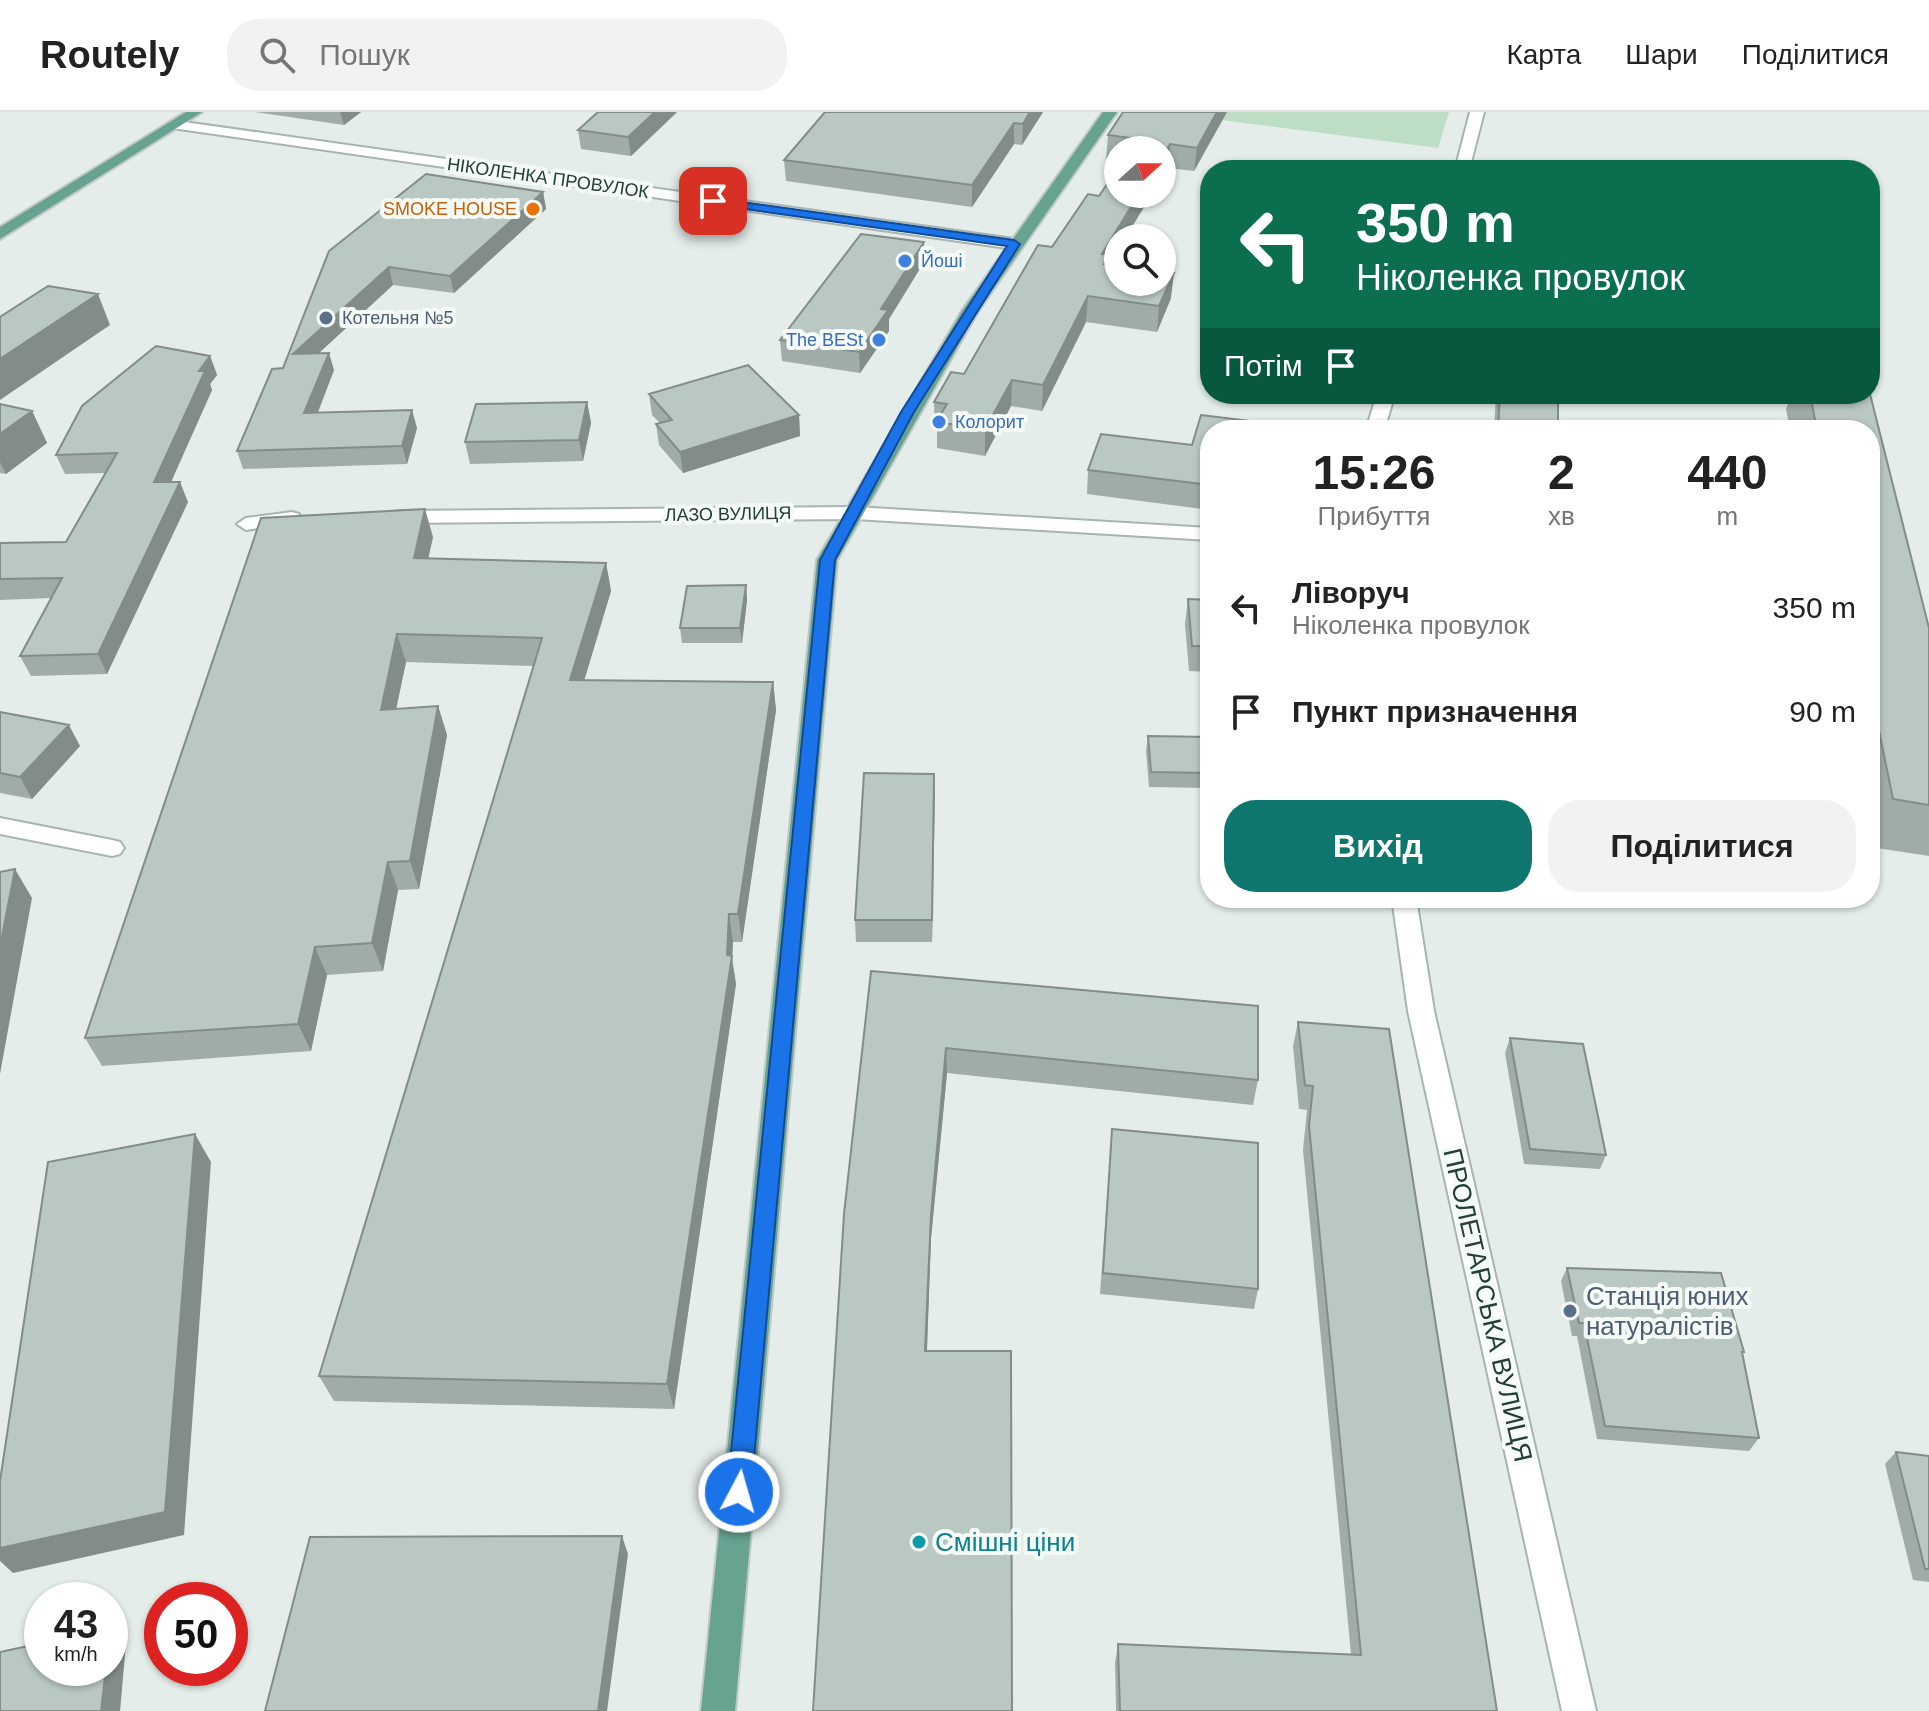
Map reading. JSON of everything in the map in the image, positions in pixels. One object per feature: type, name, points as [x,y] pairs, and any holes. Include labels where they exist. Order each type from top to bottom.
[{"type":"main road","points":[[0,234],[195,112]]},
{"type":"main road","points":[[718,1711],[827,560],[908,412],[1014,244],[1110,112]]},
{"type":"street","points":[[1465,160],[1477,112]]},
{"type":"street","name":"НІКОЛЕНКА ПРОВУЛОК","points":[[177,125],[1014,244]]},
{"type":"street","name":"ЛАЗО ВУЛИЦЯ","points":[[371,517],[855,513],[1200,533]]},
{"type":"street","points":[[246,524],[277,518],[308,518]]},
{"type":"street","points":[[0,826],[112,848]]},
{"type":"street","name":"ПРОЛЕТАРСЬКА ВУЛИЦЯ","points":[[1406,908],[1421,1011],[1579,1711]]},
{"type":"green space","points":[[1159,112],[1449,112],[1438,148]]},
{"type":"building","points":[[598,112],[655,112],[628,137],[578,130]]},
{"type":"building","points":[[825,112],[1030,112],[1023,124],[1014,123],[972,185],[784,160]]},
{"type":"building","points":[[1123,112],[1217,112],[1197,148],[1176,145],[1176,136],[1108,135]]},
{"type":"building","points":[[426,174],[543,192],[450,276],[389,267],[293,354],[329,353],[304,413],[412,410],[402,446],[237,451],[272,369],[283,368],[329,251]]},
{"type":"building","points":[[1104,189],[1104,208],[1130,208],[1120,224],[1104,224],[1104,296],[1164,296],[1159,306],[1088,296],[1043,385],[1012,380],[985,429],[936,422],[947,404],[934,402],[951,372],[964,374],[1038,245],[1052,247],[1088,194],[1099,196]]},
{"type":"building","points":[[861,234],[924,242],[881,309],[888,310],[859,352],[780,340]]},
{"type":"building","points":[[48,286],[98,294],[0,359],[0,317]]},
{"type":"building","points":[[156,346],[210,356],[199,371],[205,371],[154,482],[180,482],[98,654],[20,656],[62,578],[0,579],[0,543],[66,542],[117,453],[56,455],[82,406]]},
{"type":"building","points":[[748,365],[799,415],[680,452],[656,424],[672,420],[649,394]]},
{"type":"building","points":[[587,402],[579,440],[465,442],[476,404]]},
{"type":"building","points":[[0,404],[32,411],[0,434]]},
{"type":"building","points":[[1499,404],[1558,404],[1558,420],[1499,420]]},
{"type":"building","points":[[1812,404],[1873,404],[1877,420],[1815,420]]},
{"type":"building","points":[[1201,415],[1242,420],[1200,420],[1200,484],[1088,470],[1101,434],[1192,445]]},
{"type":"building","points":[[1880,434],[1929,628],[1929,805],[1893,799],[1880,736]]},
{"type":"building","points":[[425,509],[414,558],[606,563],[570,680],[773,682],[738,914],[729,914],[727,955],[732,956],[667,1384],[319,1376],[542,638],[397,634],[381,710],[438,706],[410,861],[388,862],[372,943],[315,947],[298,1024],[85,1038],[261,518]]},
{"type":"building","points":[[746,585],[740,628],[680,628],[687,586]]},
{"type":"building","points":[[1188,599],[1200,600],[1200,646],[1192,646]]},
{"type":"building","points":[[0,712],[69,725],[20,777],[0,773]]},
{"type":"building","points":[[1148,736],[1200,737],[1200,773],[1151,772]]},
{"type":"building","points":[[864,773],[934,774],[932,920],[855,920]]},
{"type":"building","points":[[15,869],[0,947],[0,872]]},
{"type":"building","points":[[871,971],[1258,1006],[1258,1080],[946,1048],[931,1215],[925,1351],[1011,1351],[1012,1711],[813,1711],[844,1214]]},
{"type":"building","points":[[1298,1022],[1389,1029],[1497,1711],[1120,1711],[1118,1644],[1361,1655],[1309,1126],[1313,1086],[1305,1085]]},
{"type":"building","points":[[1510,1038],[1583,1044],[1606,1155],[1530,1149]]},
{"type":"building","points":[[1112,1129],[1258,1143],[1258,1289],[1103,1273]]},
{"type":"building","points":[[195,1134],[165,1512],[0,1548],[0,1481],[48,1162]]},
{"type":"building","points":[[1567,1268],[1721,1273],[1744,1352],[1759,1438],[1605,1426],[1584,1323],[1579,1323]]},
{"type":"building","points":[[1896,1452],[1929,1456],[1929,1569],[1925,1569]]},
{"type":"building","points":[[622,1536],[598,1711],[265,1711],[310,1537]]},
{"type":"building","points":[[24,1647],[24,1686],[104,1686],[101,1711],[0,1711],[0,1652]]},
{"type":"place","name":"SMOKE HOUSE","points":[[533,209]]},
{"type":"place","name":"Йоші","points":[[905,261]]},
{"type":"place","name":"Котельня №5","points":[[326,318]]},
{"type":"place","name":"The BESt","points":[[879,340]]},
{"type":"place","name":"Колорит","points":[[939,422]]},
{"type":"place","name":"Станція юних натуралістів","points":[[1570,1311]]},
{"type":"place","name":"Смішні ціни","points":[[919,1542]]},
{"type":"route","points":[[713,201],[1014,244],[908,412],[827,560],[739,1492]]}]
